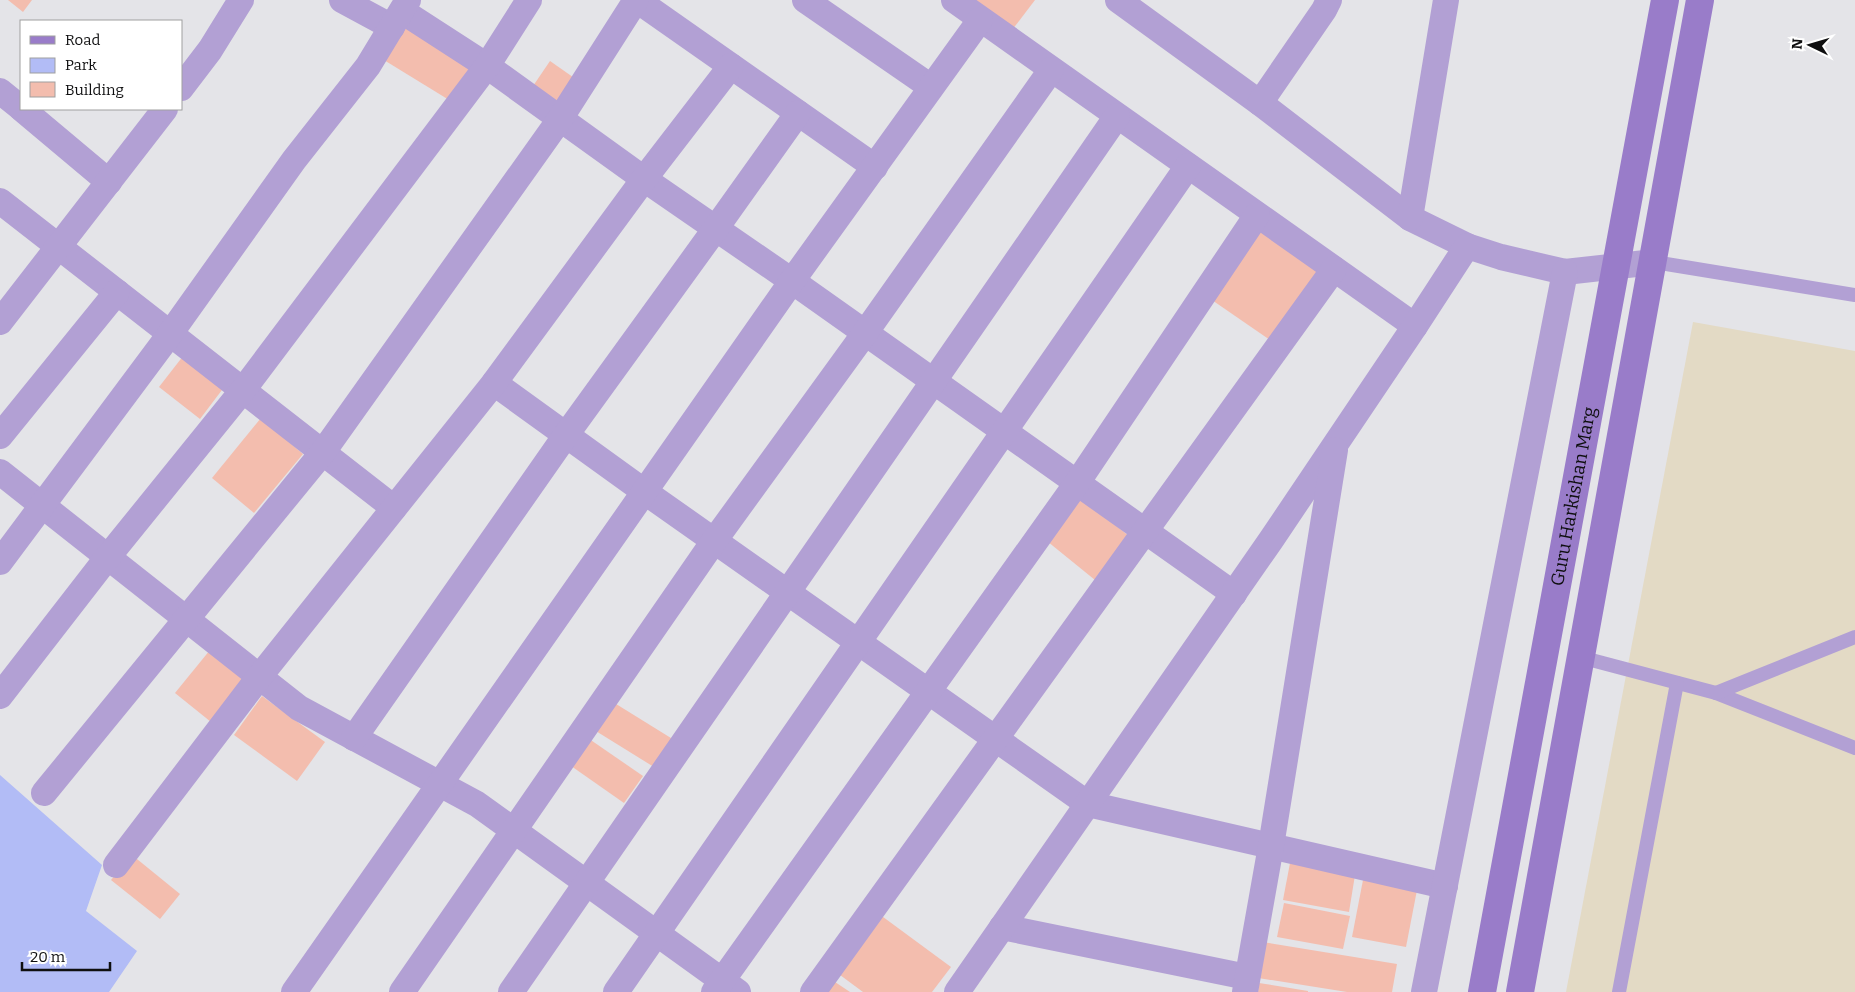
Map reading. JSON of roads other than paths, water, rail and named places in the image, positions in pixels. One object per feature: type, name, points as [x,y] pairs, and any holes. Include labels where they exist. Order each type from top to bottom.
[{"type":"main road","name":"Guru Harkishan Marg","points":[[1482,992],[1665,0]]},
{"type":"main road","name":"Guru Harkishan Marg","points":[[1520,992],[1654,262],[1700,0]]},
{"type":"street","points":[[182,87],[210,50],[241,0]]},
{"type":"street","points":[[342,0],[400,13],[487,66],[1234,594]]},
{"type":"street","points":[[0,696],[107,558],[243,390],[487,66],[529,0]]},
{"type":"street","points":[[44,793],[323,452],[560,119],[637,0],[875,167]]},
{"type":"street","points":[[805,0],[931,87]]},
{"type":"street","points":[[954,0],[1415,326]]},
{"type":"street","points":[[1118,0],[1260,103],[1410,218],[1467,246],[1501,257],[1565,272],[1654,262]]},
{"type":"street","points":[[1260,103],[1329,0]]},
{"type":"street","points":[[1410,218],[1446,0]]},
{"type":"street","points":[[0,562],[170,334],[294,160],[368,66],[400,13]]},
{"type":"street","points":[[294,992],[792,281],[980,20]]},
{"type":"street","points":[[116,865],[260,676],[494,383],[644,178],[731,66]]},
{"type":"street","points":[[402,992],[714,541],[866,333],[1051,70]]},
{"type":"street","points":[[0,91],[20,108]]},
{"type":"street","points":[[22,110],[109,182]]},
{"type":"street","points":[[0,322],[164,110]]},
{"type":"street","points":[[354,738],[566,435],[798,113]]},
{"type":"street","points":[[511,992],[1117,116]]},
{"type":"street","points":[[616,992],[1188,166]]},
{"type":"street","points":[[0,201],[394,508]]},
{"type":"street","points":[[0,472],[299,708],[477,804],[657,934],[724,988],[928,692],[1077,483],[1257,215]]},
{"type":"street","points":[[957,992],[1234,594],[1467,246]]},
{"type":"street","points":[[813,992],[1334,269]]},
{"type":"street","points":[[1424,992],[1565,272]]},
{"type":"street","points":[[0,436],[117,292]]},
{"type":"street","points":[[494,383],[714,541],[1088,804],[1445,886]]},
{"type":"street","points":[[1002,927],[1246,984],[1272,846],[1337,442]]},
{"type":"lane","points":[[1654,262],[1855,295]]},
{"type":"lane","points":[[1716,693],[1855,637]]},
{"type":"lane","points":[[1580,657],[1716,693],[1855,748]]},
{"type":"lane","points":[[1619,992],[1677,683]]}]
